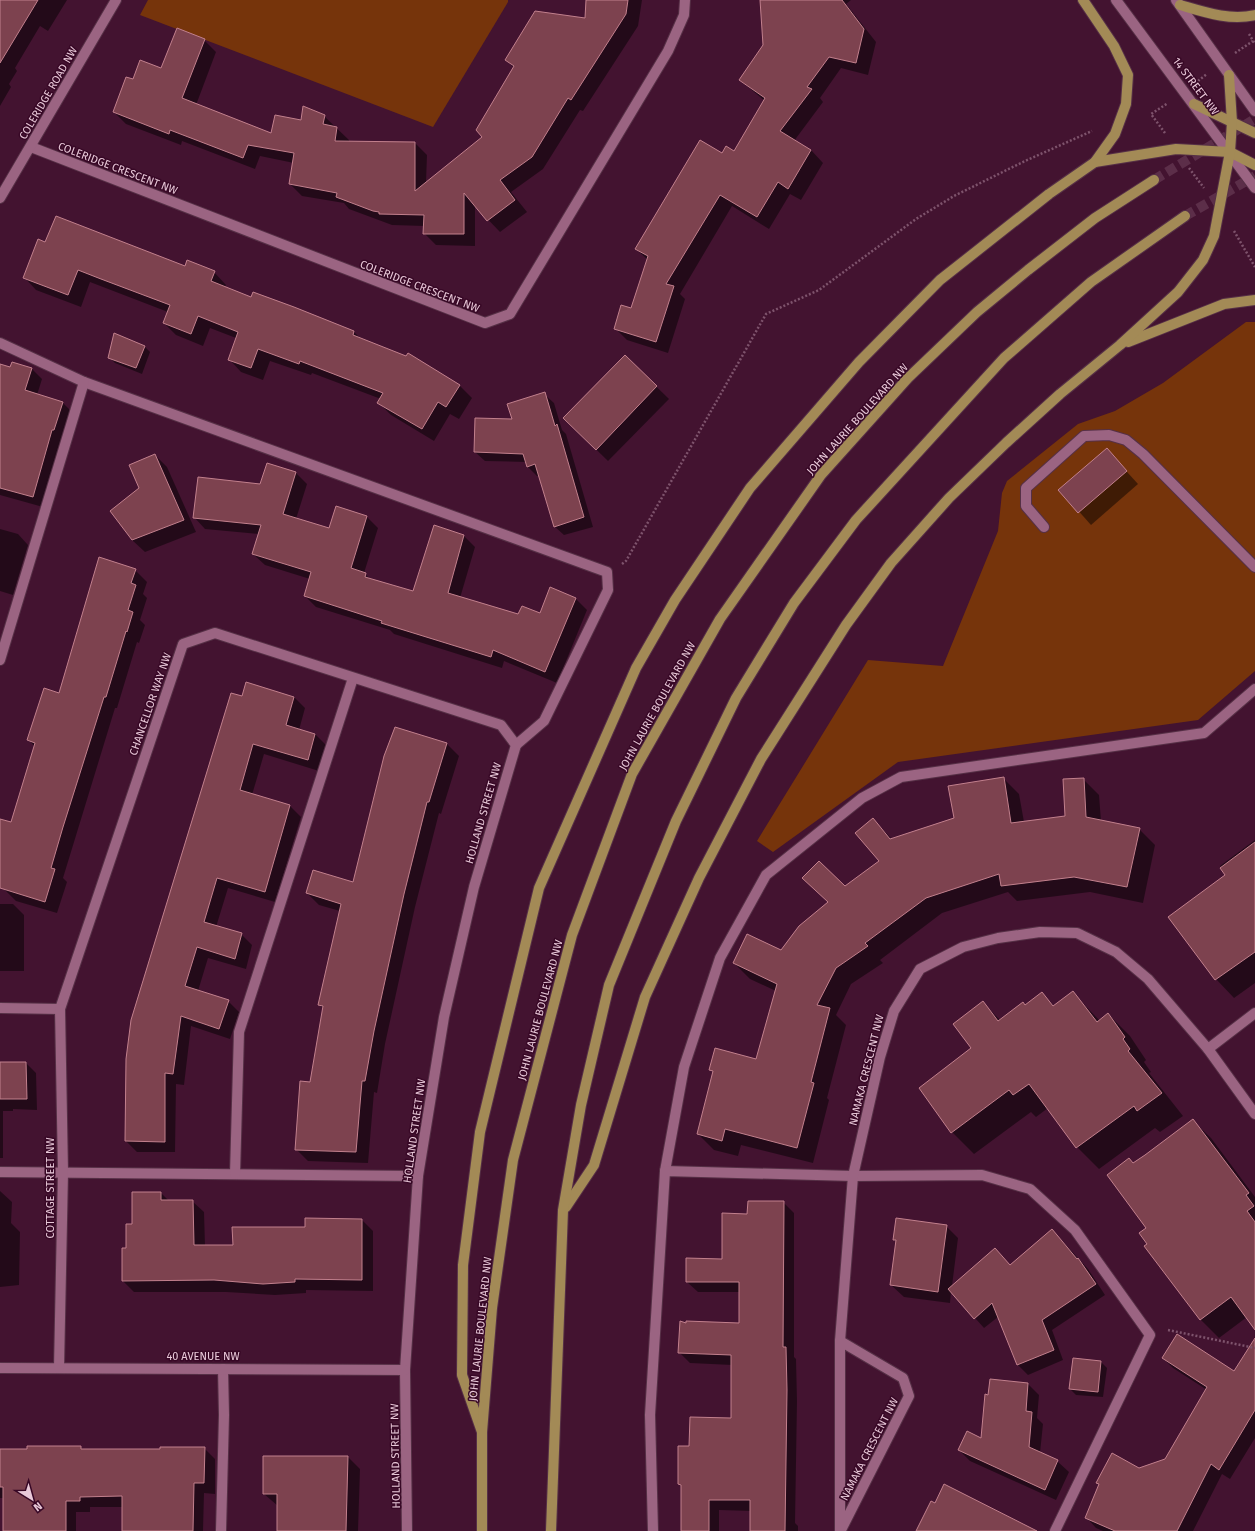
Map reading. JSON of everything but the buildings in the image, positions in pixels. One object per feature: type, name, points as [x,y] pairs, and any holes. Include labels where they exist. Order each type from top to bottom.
[{"type":"main road","points":[[482,1432],[462,1375],[464,1266],[480,1132],[539,888],[636,668],[675,600],[750,488],[859,362],[940,280],[1049,194],[1095,162],[1115,134],[1126,104],[1128,75],[1114,46],[1083,0]]},
{"type":"main road","points":[[1178,3],[1213,15],[1247,17],[1255,15]]},
{"type":"main road","points":[[563,1210],[594,1165],[645,997],[699,878],[761,758],[846,625],[891,563],[949,498],[1060,394],[1120,345],[1178,292],[1203,260],[1214,236],[1230,152],[1232,122],[1229,75]]},
{"type":"main road","points":[[1194,104],[1255,133]]},
{"type":"main road","points":[[1095,162],[1176,149],[1230,152],[1255,165]]},
{"type":"main road","name":"JOHN LAURIE BOULEVARD NW","points":[[482,1531],[482,1432],[492,1308],[514,1160],[572,935],[632,774],[720,619],[821,475],[908,378],[977,312],[1095,218],[1154,180]]},
{"type":"main road","points":[[551,1531],[563,1210],[581,1104],[609,985],[686,800],[736,698],[790,610],[856,520],[1004,358],[1091,282],[1185,216]]},
{"type":"main road","points":[[1120,345],[1224,304],[1255,300]]},
{"type":"street","name":"COLERIDGE ROAD NW","points":[[0,198],[116,0]]},
{"type":"street","name":"COLERIDGE CRESCENT NW","points":[[31,147],[485,323],[510,314],[668,51],[684,15],[685,0]]},
{"type":"street","name":"14 STREET NW","points":[[1116,0],[1230,152],[1255,188]]},
{"type":"street","points":[[1178,3],[1255,111]]},
{"type":"street","points":[[0,343],[84,382],[608,572],[608,590],[544,721],[516,745]]},
{"type":"street","points":[[0,660],[84,382]]},
{"type":"street","points":[[1044,527],[1026,506],[1026,488],[1084,436],[1109,435],[1126,440],[1143,454],[1255,567]]},
{"type":"street","name":"CHANCELLOR WAY NW","points":[[60,1008],[183,644],[215,633],[501,725],[516,745]]},
{"type":"street","points":[[235,1174],[239,1032],[353,678]]},
{"type":"street","points":[[652,1531],[650,1415],[665,1171],[684,1067],[720,958],[766,875],[862,798],[901,777],[1204,733],[1255,689]]},
{"type":"street","name":"HOLLAND STREET NW","points":[[407,1531],[405,1370],[418,1176],[445,1009],[474,887],[516,745]]},
{"type":"street","name":"NAMAKA CRESCENT NW","points":[[841,1531],[840,1341],[853,1176],[880,1057],[894,1010],[920,969],[963,947],[998,938],[1040,932],[1077,934],[1116,952],[1148,979],[1208,1049],[1255,1114]]},
{"type":"street","points":[[0,1008],[60,1008]]},
{"type":"street","name":"COTTAGE STREET NW","points":[[59,1368],[63,1172],[60,1008]]},
{"type":"street","points":[[1208,1049],[1255,1013]]},
{"type":"street","points":[[665,1171],[853,1176],[982,1175],[1030,1189],[1074,1230],[1150,1335],[1055,1531]]},
{"type":"street","points":[[0,1172],[418,1176]]},
{"type":"street","name":"NAMAKA CRESCENT NW","points":[[840,1341],[903,1378],[909,1396],[841,1531]]},
{"type":"street","name":"40 AVENUE NW","points":[[0,1368],[405,1370]]},
{"type":"street","points":[[221,1531],[224,1415],[223,1369]]},
{"type":"path","points":[[1249,34],[1254,42],[1220,63],[1185,92],[1151,114],[1235,232],[1255,267]]},
{"type":"path","points":[[608,572],[626,561],[766,314],[819,290],[916,219],[954,196],[1094,130]]},
{"type":"path","points":[[1142,1324],[1255,1348]]},
{"type":"shaded area","points":[[148,0],[508,0],[508,2],[433,127],[140,15]]},
{"type":"shaded area","points":[[1246,322],[1255,322],[1255,671],[1198,720],[898,762],[773,852],[757,841],[868,660],[943,666],[998,531],[1002,493],[1007,481],[1078,424],[1115,411],[1163,383]]},
{"type":"tunnel","points":[[1154,180],[1255,119]]},
{"type":"tunnel","points":[[1185,216],[1255,176]]}]
